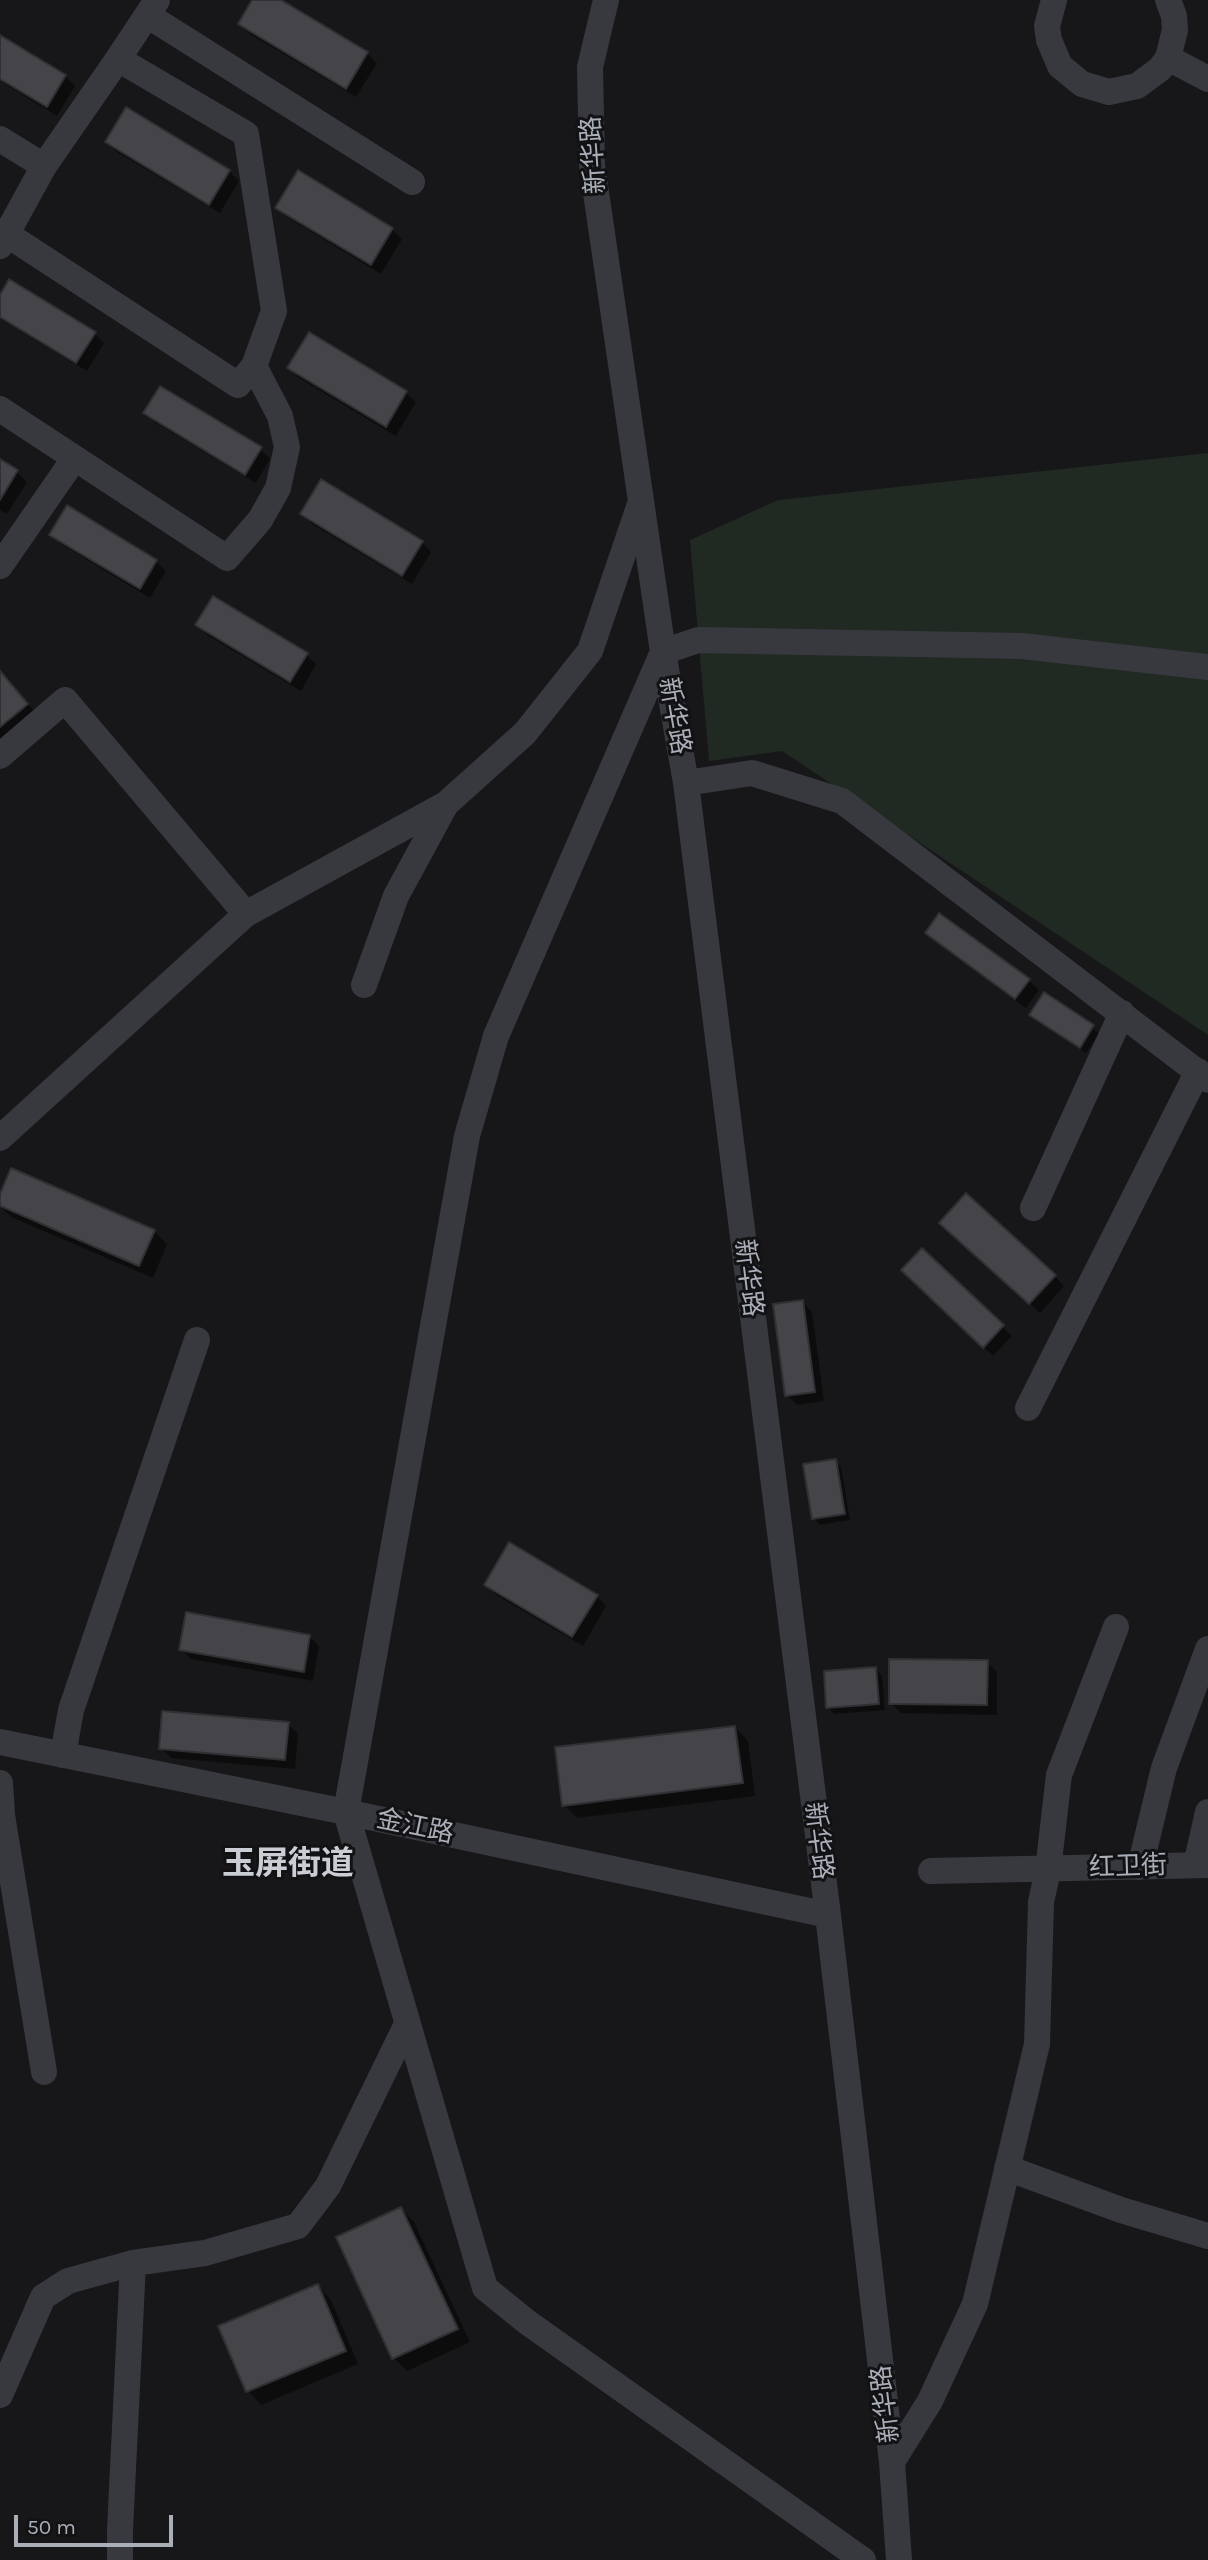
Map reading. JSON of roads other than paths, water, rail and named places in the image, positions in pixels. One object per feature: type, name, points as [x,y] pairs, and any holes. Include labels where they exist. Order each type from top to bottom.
[{"type":"street","name":"新华路","points":[[606,0],[590,67],[592,165],[663,652],[686,783],[828,1915],[892,2462],[899,2560]]},
{"type":"street","points":[[1054,0],[1047,26],[1051,47],[1060,66],[1082,84],[1109,92],[1137,86],[1149,79],[1168,58],[1175,30],[1174,16],[1168,0]]},
{"type":"street","points":[[118,59],[246,134],[274,310],[254,366],[238,385],[4,241],[44,166],[152,8],[412,182]]},
{"type":"street","points":[[1168,58],[1208,79]]},
{"type":"street","points":[[0,139],[44,166]]},
{"type":"street","points":[[0,409],[227,558],[260,520],[278,488],[287,447],[280,416],[254,366]]},
{"type":"street","points":[[0,566],[74,459]]},
{"type":"street","points":[[0,1138],[246,914],[446,804],[525,733],[590,651],[641,502]]},
{"type":"street","points":[[863,2560],[527,2322],[485,2288],[346,1812],[467,1136],[496,1036],[663,652],[698,640],[1022,646],[1208,667]]},
{"type":"street","points":[[0,756],[65,700],[246,914]]},
{"type":"street","points":[[686,783],[752,773],[842,802],[1203,1075],[1028,1408]]},
{"type":"street","points":[[364,985],[396,896],[446,804]]},
{"type":"street","points":[[1033,1208],[1122,1013]]},
{"type":"street","points":[[64,1755],[71,1710],[197,1340]]},
{"type":"street","points":[[892,2462],[930,2401],[975,2304],[1037,2044],[1041,1902],[1048,1870],[1059,1775],[1116,1627]]},
{"type":"street","points":[[1140,1867],[1164,1768],[1208,1649]]},
{"type":"street","name":"金江路","points":[[0,1742],[346,1812],[828,1915]]},
{"type":"street","points":[[0,1783],[2,1815],[44,2072]]},
{"type":"street","points":[[1202,1865],[1208,1812]]},
{"type":"street","name":"红卫街","points":[[930,1871],[1202,1865]]},
{"type":"street","points":[[0,2396],[43,2297],[68,2281],[133,2263],[205,2253],[298,2227],[328,2186],[407,2024]]},
{"type":"street","points":[[1007,2168],[1121,2210],[1208,2236]]},
{"type":"street","points":[[120,2560],[133,2263]]},
{"type":"district","name":"玉屏街道","points":[[288,1865]]}]
